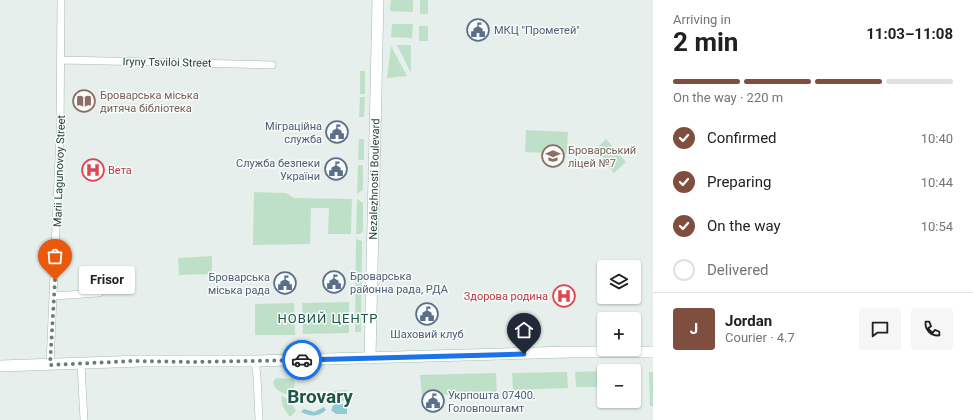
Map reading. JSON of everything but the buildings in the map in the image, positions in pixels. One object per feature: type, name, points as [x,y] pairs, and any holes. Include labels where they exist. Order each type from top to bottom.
[{"type":"main road","name":"Nezalezhnosti Boulevard","points":[[370,358],[378,0]]},
{"type":"main road","points":[[0,366],[142,361],[254,361],[586,352],[653,352]]},
{"type":"street","name":"Marii Lagunovoy Street","points":[[50,365],[54,296],[62,60],[61,0]]},
{"type":"street","name":"Iryny Tsviloi Street","points":[[62,60],[272,65]]},
{"type":"street","points":[[54,296],[99,293]]},
{"type":"street","points":[[254,361],[257,376],[259,420]]},
{"type":"street","points":[[81,364],[84,420]]},
{"type":"green space","points":[[391,0],[413,0],[413,12],[390,11]]},
{"type":"green space","points":[[420,0],[428,0],[428,14],[420,14]]},
{"type":"green space","points":[[392,24],[413,24],[412,38],[391,37]]},
{"type":"green space","points":[[419,26],[428,26],[428,41],[419,41]]},
{"type":"green space","points":[[397,45],[411,45],[411,73]]},
{"type":"green space","points":[[391,46],[407,76],[387,78]]},
{"type":"green space","points":[[360,71],[365,71],[365,94],[360,94]]},
{"type":"green space","points":[[360,97],[365,97],[364,117],[359,117]]},
{"type":"green space","points":[[526,130],[568,132],[567,154],[525,152]]},
{"type":"green space","points":[[359,139],[364,139],[364,160],[358,160]]},
{"type":"green space","points":[[606,139],[626,162],[614,173],[594,151]]},
{"type":"green space","points":[[358,165],[363,165],[363,190],[357,194]]},
{"type":"green space","points":[[254,192],[286,193],[294,198],[352,199],[351,234],[328,234],[329,208],[311,208],[310,244],[253,245]]},
{"type":"green space","points":[[357,199],[363,203],[363,231],[360,234],[356,234]]},
{"type":"green space","points":[[356,239],[362,241],[361,332],[355,332]]},
{"type":"green space","points":[[212,256],[212,274],[179,275],[178,258]]},
{"type":"green space","points":[[349,302],[349,333],[303,334],[302,303]]},
{"type":"green space","points":[[294,303],[295,335],[255,335],[255,304]]},
{"type":"green space","points":[[597,371],[597,387],[576,387],[575,372]]},
{"type":"green space","points":[[567,372],[568,388],[513,390],[512,373]]},
{"type":"green space","points":[[649,372],[653,372],[653,406],[650,406]]},
{"type":"green space","points":[[496,373],[497,394],[422,395],[420,375]]},
{"type":"green space","points":[[276,378],[293,379],[295,383],[294,388],[287,394],[280,392],[276,389],[273,382]]},
{"type":"green space","points":[[347,390],[347,401],[334,401],[334,391]]},
{"type":"green space","points":[[281,396],[290,400],[296,411],[290,417],[283,407]]},
{"type":"water","points":[[334,404],[347,404],[347,414],[336,414],[331,410]]},
{"type":"water","points":[[324,407],[326,410],[317,415],[308,415],[301,412],[304,409],[314,412]]},
{"type":"way so far","points":[[55,280],[50,365],[132,361],[194,362],[302,360]]},
{"type":"place","name":"МКЦ \"Прометей\"","points":[[478,30]]},
{"type":"place","name":"Броварська міська дитяча бібліотека","points":[[84,101]]},
{"type":"place","name":"Міграційна служба","points":[[337,132]]},
{"type":"place","name":"Броварський ліцей №7","points":[[553,156]]},
{"type":"place","name":"Служба безпеки України","points":[[336,169]]},
{"type":"place","name":"Вета","points":[[93,170]]},
{"type":"place","name":"Frisor","points":[[55,280]]},
{"type":"place","name":"Броварська районна рада, РДА","points":[[334,282]]},
{"type":"place","name":"Броварська міська рада","points":[[285,283]]},
{"type":"place","name":"Здорова родина","points":[[564,296]]},
{"type":"place","name":"Шаховий клуб","points":[[427,314]]},
{"type":"place","name":"Укрпошта 07400. Головпоштамт","points":[[433,401]]},
{"type":"district","name":"НОВИЙ ЦЕНТР","points":[[328,318]]},
{"type":"district","name":"Brovary","points":[[320,396]]},
{"type":"route","points":[[302,360],[524,354]]}]
